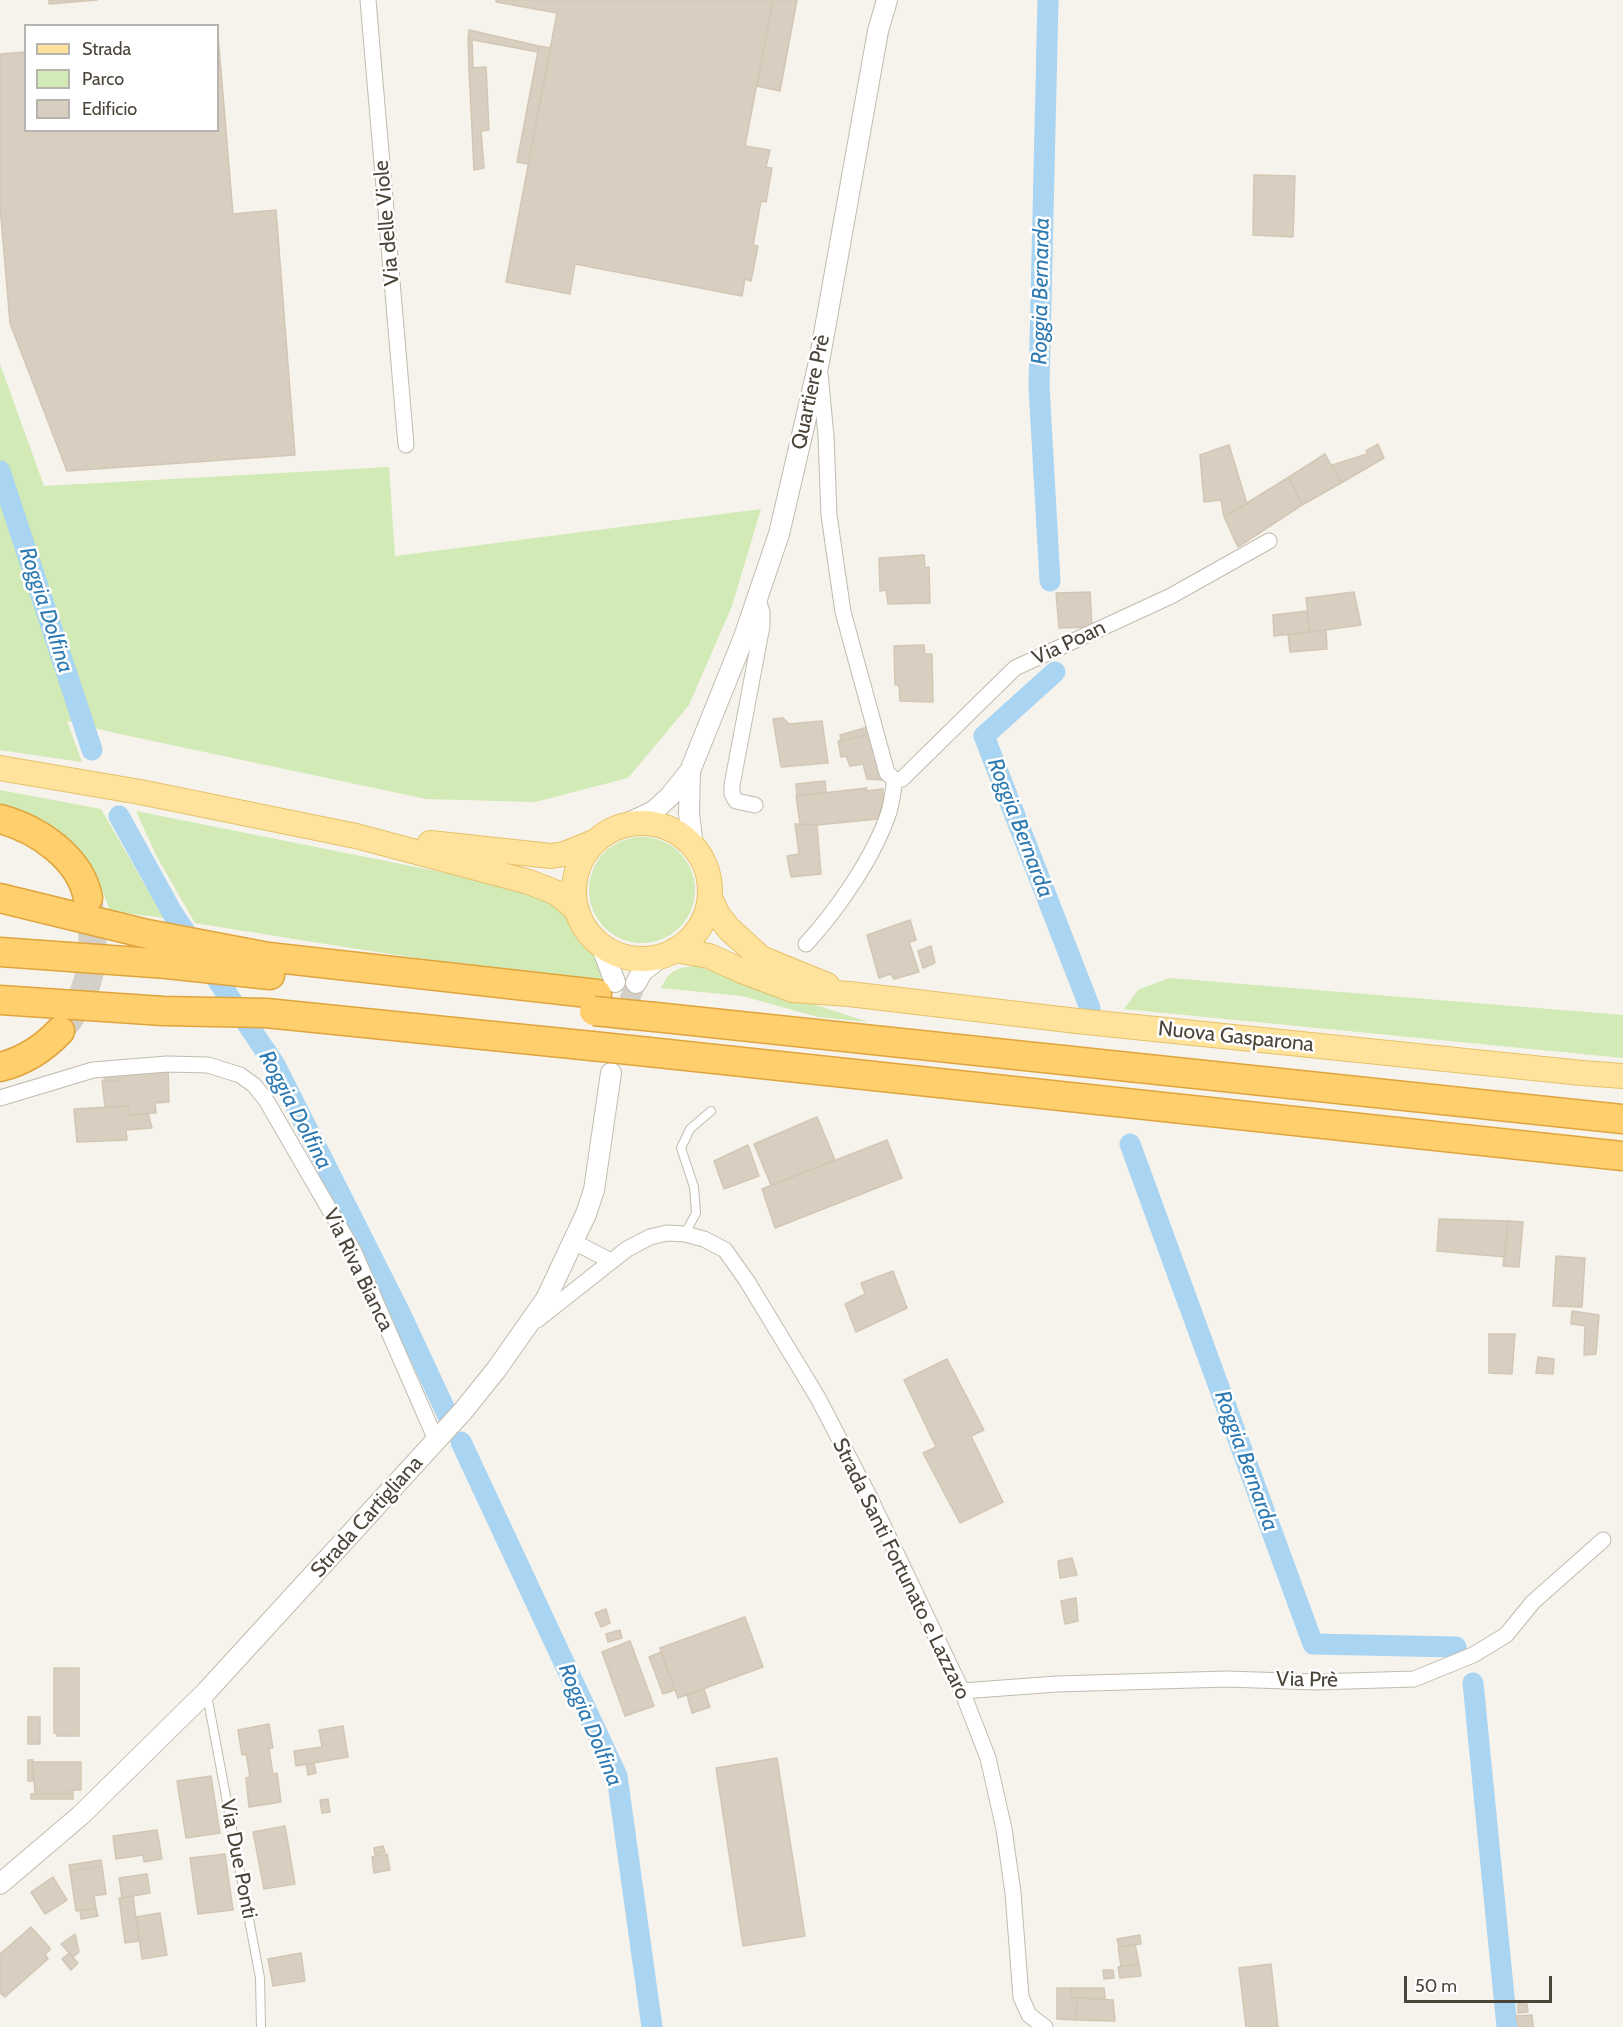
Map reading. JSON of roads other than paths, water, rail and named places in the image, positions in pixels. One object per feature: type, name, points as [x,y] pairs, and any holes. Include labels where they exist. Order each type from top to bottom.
[{"type":"highway","points":[[0,819],[30,829],[53,846],[78,873],[88,898]]},
{"type":"highway","points":[[0,898],[147,934],[233,960],[594,1011],[649,1001]]},
{"type":"highway","points":[[0,952],[167,964],[268,957],[649,1001],[840,1037],[1623,1119]]},
{"type":"highway","points":[[0,1000],[164,1011],[266,1013],[1623,1156]]},
{"type":"highway","points":[[0,1067],[20,1061],[34,1053],[60,1031]]},
{"type":"main road","points":[[0,768],[140,792],[356,836],[529,882],[557,893],[577,910]]},
{"type":"main road","name":"Nuova Gasparona","points":[[668,953],[692,937],[704,919],[710,897],[709,879],[703,861],[693,846],[678,833],[660,825],[641,823],[622,826],[596,841],[581,861],[574,885],[577,910],[582,924],[602,945],[620,955],[641,959],[668,953],[709,956],[793,990],[1623,1076]]},
{"type":"main road","points":[[356,836],[551,856],[564,854],[596,841]]},
{"type":"main road","name":"Nuova Gasparona","points":[[710,897],[718,915],[729,929],[761,958],[849,994]]},
{"type":"street","name":"Via delle Viole","points":[[368,0],[406,445]]},
{"type":"street","name":"Quartiere Prè","points":[[622,826],[654,811],[670,796],[690,771],[744,637],[779,534],[819,362],[878,31],[887,0]]},
{"type":"street","points":[[806,944],[822,926],[871,855],[889,811],[895,780],[887,773],[843,612],[829,516],[826,436],[819,362]]},
{"type":"street","name":"Via Poan","points":[[895,780],[902,779],[1015,669],[1172,596],[1269,541]]},
{"type":"street","points":[[755,805],[736,801],[732,794],[732,785],[762,626],[762,612],[757,597]]},
{"type":"street","name":"Quartiere Prè","points":[[690,771],[688,814],[693,846]]},
{"type":"street","points":[[602,945],[615,982]]},
{"type":"street","points":[[649,1001],[642,972],[668,953]]},
{"type":"street","name":"Via Riva Bianca","points":[[0,1098],[93,1070],[167,1064],[208,1065],[240,1075],[254,1085],[266,1100],[354,1252],[436,1440]]},
{"type":"street","name":"Strada Cartigliana","points":[[0,1884],[81,1815],[206,1692],[490,1378],[546,1299],[586,1214],[594,1190],[611,1073]]},
{"type":"street","name":"Strada Santi Fortunato e Lazzaro","points":[[528,1327],[627,1249],[650,1237],[667,1233],[685,1234],[704,1239],[725,1250],[747,1281],[812,1388],[869,1496],[962,1691],[988,1758],[1004,1829],[1013,1893],[1022,1997],[1029,2015],[1045,2027]]},
{"type":"street","points":[[574,1242],[611,1261]]},
{"type":"street","name":"Via Prè","points":[[962,1691],[1057,1684],[1215,1679],[1316,1682],[1414,1679],[1473,1655],[1506,1635],[1533,1602],[1603,1540]]},
{"type":"lane","points":[[685,1234],[696,1213],[694,1187],[681,1148],[690,1129],[711,1111]]},
{"type":"lane","name":"Via Due Ponti","points":[[206,1692],[260,1978],[261,2027]]},
{"type":"waterway","name":"Roggia Bernarda","points":[[1048,0],[1039,386],[1050,581]]},
{"type":"waterway","name":"Roggia Dolfina","points":[[0,471],[92,750]]},
{"type":"waterway","name":"Roggia Bernarda","points":[[1055,672],[984,736],[1090,1008]]},
{"type":"waterway","name":"Roggia Dolfina","points":[[119,816],[173,914],[275,1065],[400,1313],[449,1418]]},
{"type":"waterway","name":"Roggia Bernarda","points":[[1130,1144],[1313,1644],[1456,1647]]},
{"type":"waterway","name":"Roggia Dolfina","points":[[461,1442],[617,1776],[652,2027]]},
{"type":"waterway","name":"Roggia Bernarda","points":[[1473,1683],[1507,2027]]},
{"type":"tunnel","points":[[60,1031],[72,1015],[87,984],[92,952],[88,898]]},
{"type":"tunnel","points":[[614,1059],[620,1025],[636,983]]}]
